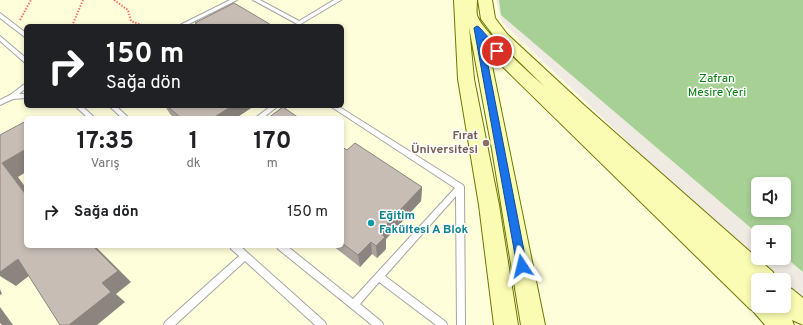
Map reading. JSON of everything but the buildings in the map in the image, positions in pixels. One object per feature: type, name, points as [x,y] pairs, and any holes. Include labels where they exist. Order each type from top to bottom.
[{"type":"main road","points":[[460,0],[466,79],[489,205],[506,325]]},
{"type":"main road","points":[[470,0],[470,16],[477,28],[508,62],[751,294]]},
{"type":"main road","points":[[485,0],[488,19],[502,36],[586,117],[757,273]]},
{"type":"main road","points":[[477,28],[533,325]]},
{"type":"main road","points":[[791,303],[803,314]]},
{"type":"main road","points":[[770,313],[782,325]]},
{"type":"lane","points":[[185,24],[234,0]]},
{"type":"lane","points":[[256,0],[299,23],[338,0]]},
{"type":"lane","points":[[0,15],[24,34]]},
{"type":"lane","points":[[0,38],[24,59]]},
{"type":"lane","points":[[12,98],[24,87]]},
{"type":"lane","points":[[0,103],[12,98],[24,96]]},
{"type":"lane","points":[[80,108],[90,116]]},
{"type":"lane","points":[[114,108],[124,116]]},
{"type":"lane","points":[[261,116],[272,108]]},
{"type":"lane","points":[[336,108],[460,187]]},
{"type":"lane","points":[[354,305],[460,187]]},
{"type":"lane","points":[[460,187],[461,325]]},
{"type":"lane","points":[[236,248],[322,325]]},
{"type":"lane","points":[[283,248],[379,325]]},
{"type":"lane","points":[[168,325],[245,256]]},
{"type":"lane","points":[[379,277],[443,325]]},
{"type":"path","points":[[15,27],[31,0]]},
{"type":"path","points":[[73,24],[83,0]]},
{"type":"path","points":[[114,0],[128,10],[131,21],[139,24]]},
{"type":"shaded area","name":"Fırat Üniversitesi","points":[[0,0],[496,0],[502,22],[656,169],[751,255],[751,265],[762,265],[771,273],[751,273],[751,313],[791,313],[791,290],[803,300],[803,325],[0,325]]},
{"type":"green space","name":"Zafran Mesire Yeri","points":[[499,0],[803,0],[803,272],[791,262],[791,225],[751,225],[751,228],[501,15]]},
{"type":"place","name":"Fırat Üniversitesi","points":[[486,143]]},
{"type":"place","name":"Eğitim Fakültesi A Blok","points":[[371,223]]},
{"type":"route","points":[[497,51],[477,28],[522,266]]}]
